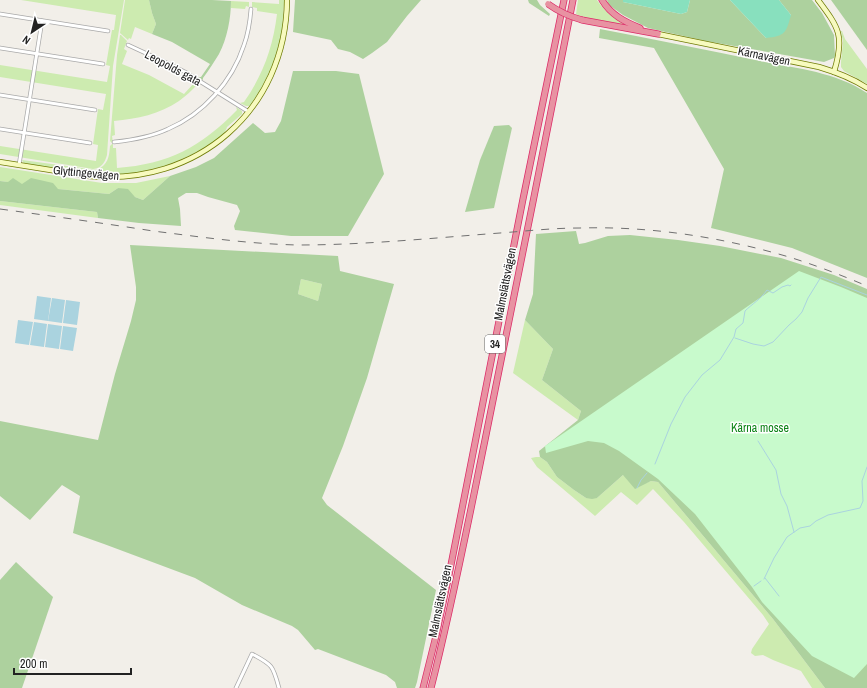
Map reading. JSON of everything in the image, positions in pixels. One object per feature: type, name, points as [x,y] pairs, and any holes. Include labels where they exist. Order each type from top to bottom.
[{"type":"highway","name":"Malmslättsvägen","points":[[423,688],[449,575],[564,0]]},
{"type":"highway","name":"Malmslättsvägen","points":[[431,688],[444,639],[457,578],[573,0]]},
{"type":"highway","points":[[602,0],[609,9],[623,21],[658,34]]},
{"type":"highway","points":[[546,2],[568,16],[582,20],[658,34]]},
{"type":"street","name":"Glyttingevägen","points":[[0,162],[103,177],[130,176],[170,168],[208,149],[227,134],[249,112],[273,72],[281,51],[286,27],[287,0]]},
{"type":"street","points":[[818,0],[833,22],[839,39],[839,55],[834,72]]},
{"type":"street","name":"Leopolds gata","points":[[114,142],[145,137],[169,129],[185,121],[196,113],[218,92],[240,58],[248,32],[251,9]]},
{"type":"street","points":[[0,14],[108,31]]},
{"type":"street","points":[[19,165],[42,21]]},
{"type":"street","name":"Kärnavägen","points":[[658,34],[819,67],[834,72],[867,88]]},
{"type":"street","name":"Leopolds gata","points":[[128,45],[185,72],[249,112]]},
{"type":"street","points":[[0,48],[103,64]]},
{"type":"street","points":[[0,95],[95,110]]},
{"type":"street","points":[[0,129],[90,143]]},
{"type":"street","points":[[236,688],[252,654],[271,665],[276,674],[280,688]]},
{"type":"green space","points":[[21,0],[124,0],[113,66],[107,155],[104,162],[99,167],[93,169],[0,154],[0,146],[96,161],[98,145],[93,144],[98,109],[103,110],[106,94],[0,77],[0,65],[107,82],[110,66],[106,65],[116,15]]},
{"type":"green space","points":[[125,0],[149,0],[156,24],[152,34],[135,27],[131,39],[129,38],[128,40],[120,33]]},
{"type":"green space","points":[[149,0],[231,1],[229,21],[224,42],[219,54],[203,80],[198,77],[201,77],[210,64],[172,42],[152,34],[156,24]]},
{"type":"green space","points":[[279,0],[284,0],[284,4],[282,31],[279,45],[269,72],[260,89],[250,106],[246,106],[240,103],[244,102],[251,92],[262,71],[273,38],[277,14],[257,11],[257,8],[252,7],[252,2],[279,4]]},
{"type":"green space","points":[[295,0],[421,0],[387,42],[363,59],[350,52],[338,49],[331,40],[293,32]]},
{"type":"green space","points":[[528,0],[537,0],[540,5],[550,14],[549,16],[529,3]]},
{"type":"green space","points":[[578,0],[597,0],[606,11],[625,26],[576,14]]},
{"type":"green space","points":[[607,0],[623,0],[623,2],[681,14],[687,12],[690,0],[730,0],[766,38],[791,15],[779,0],[812,0],[822,13],[834,35],[835,56],[834,58],[824,62],[706,41],[648,28],[623,15],[609,5]]},
{"type":"green space","points":[[623,0],[690,0],[687,12],[681,14],[623,2]]},
{"type":"green space","points":[[730,0],[779,0],[791,15],[788,26],[781,35],[766,38]]},
{"type":"green space","points":[[831,0],[867,0],[867,50]]},
{"type":"green space","points":[[231,1],[249,2],[249,7],[246,6],[245,9],[231,8]]},
{"type":"green space","points":[[600,29],[829,75],[867,93],[867,278],[792,248],[711,228],[724,169],[654,48],[599,38]]},
{"type":"green space","points":[[841,31],[845,39],[867,69],[867,84],[844,71],[841,67],[843,42]]},
{"type":"green space","points":[[120,35],[127,41],[124,49],[127,51],[122,64],[149,75],[184,94],[195,82],[195,80],[201,83],[172,106],[156,113],[131,119],[114,121],[115,135],[112,136],[112,143],[110,141]]},
{"type":"green space","points":[[293,71],[336,71],[359,74],[384,174],[348,236],[291,236],[235,230],[234,226],[240,211],[237,205],[197,193],[186,193],[178,198],[181,226],[98,218],[97,212],[0,201],[0,181],[8,182],[13,178],[22,184],[31,178],[53,183],[58,189],[109,194],[118,188],[128,189],[135,197],[143,200],[170,176],[196,167],[214,158],[253,123],[265,133],[275,132],[281,121]]},
{"type":"green space","points":[[236,107],[242,111],[242,114],[227,127],[217,140],[189,156],[150,170],[108,175],[94,174],[24,163],[22,160],[97,170],[106,163],[110,146],[113,144],[113,148],[116,148],[117,168],[153,162],[168,158],[197,144],[224,123],[237,110]]},
{"type":"green space","points":[[509,125],[512,128],[494,208],[465,212],[480,160],[494,126]]},
{"type":"green space","points":[[0,167],[102,183],[136,183],[170,176],[143,200],[118,188],[109,194],[0,181]]},
{"type":"green space","points":[[0,201],[97,212],[98,218],[0,205]]},
{"type":"green space","name":"Kärna mosse","points":[[576,231],[579,244],[608,236],[630,235],[720,246],[781,258],[834,275],[867,289],[867,688],[825,688],[773,619],[658,482],[651,481],[635,489],[623,475],[597,498],[586,498],[557,477],[547,462],[540,457],[539,451],[578,420],[581,411],[542,380],[553,349],[525,320],[533,294],[536,234]]},
{"type":"green space","points":[[130,245],[338,256],[340,271],[394,284],[367,378],[343,446],[322,498],[327,505],[436,590],[415,688],[397,688],[395,682],[386,675],[318,649],[315,650],[298,630],[292,626],[242,605],[195,578],[73,533],[80,496],[62,485],[30,520],[0,496],[0,421],[98,440],[115,374],[131,321],[136,300],[136,287]],"holes":[[[301,279],[322,284],[318,301],[298,294]]]},
{"type":"green space","name":"Kärna mosse","points":[[799,271],[867,298],[867,664],[854,678],[812,656],[762,602],[695,514],[658,479],[619,451],[604,443],[588,441],[546,453],[545,446]]},
{"type":"green space","points":[[301,279],[322,284],[318,301],[298,294]]},
{"type":"green space","points":[[525,320],[553,349],[542,380],[581,411],[578,420],[513,373]]},
{"type":"green space","points":[[540,457],[547,462],[557,477],[586,498],[597,498],[623,475],[646,483],[651,481],[658,482],[773,619],[825,688],[812,688],[801,671],[763,655],[755,656],[751,653],[752,649],[769,624],[684,522],[653,489],[637,505],[621,492],[595,516],[537,467],[531,458]]},
{"type":"green space","points":[[16,562],[53,597],[22,688],[0,688],[0,580]]},
{"type":"water","points":[[37,296],[51,298],[48,321],[34,319]]},
{"type":"water","points":[[52,298],[65,300],[62,323],[48,321]]},
{"type":"water","points":[[66,300],[80,302],[77,325],[63,323]]},
{"type":"water","points":[[18,320],[33,322],[29,345],[15,343]]},
{"type":"water","points":[[34,322],[47,324],[44,347],[30,345]]},
{"type":"water","points":[[48,324],[62,326],[59,349],[45,347]]},
{"type":"water","points":[[63,326],[77,328],[73,351],[60,349]]},
{"type":"waterway","points":[[735,338],[764,346],[773,342],[802,312],[808,298],[821,277],[867,295]]},
{"type":"waterway","points":[[655,464],[671,424],[685,397],[702,375],[720,360],[734,337],[736,329],[743,323],[745,311],[767,290],[773,293],[782,287],[791,285]]},
{"type":"waterway","points":[[758,441],[776,470],[781,494],[787,506],[794,532]]},
{"type":"waterway","points":[[764,579],[774,558],[787,537],[800,528],[810,526],[828,515],[860,508],[863,501],[862,481],[867,467]]},
{"type":"waterway","points":[[637,488],[647,473]]},
{"type":"waterway","points":[[765,578],[779,596]]},
{"type":"waterway","points":[[754,586],[761,581]]},
{"type":"railway","points":[[0,209],[207,238],[298,245],[374,243],[560,228],[606,228],[659,231],[685,234],[763,250],[808,263],[867,286]]}]
